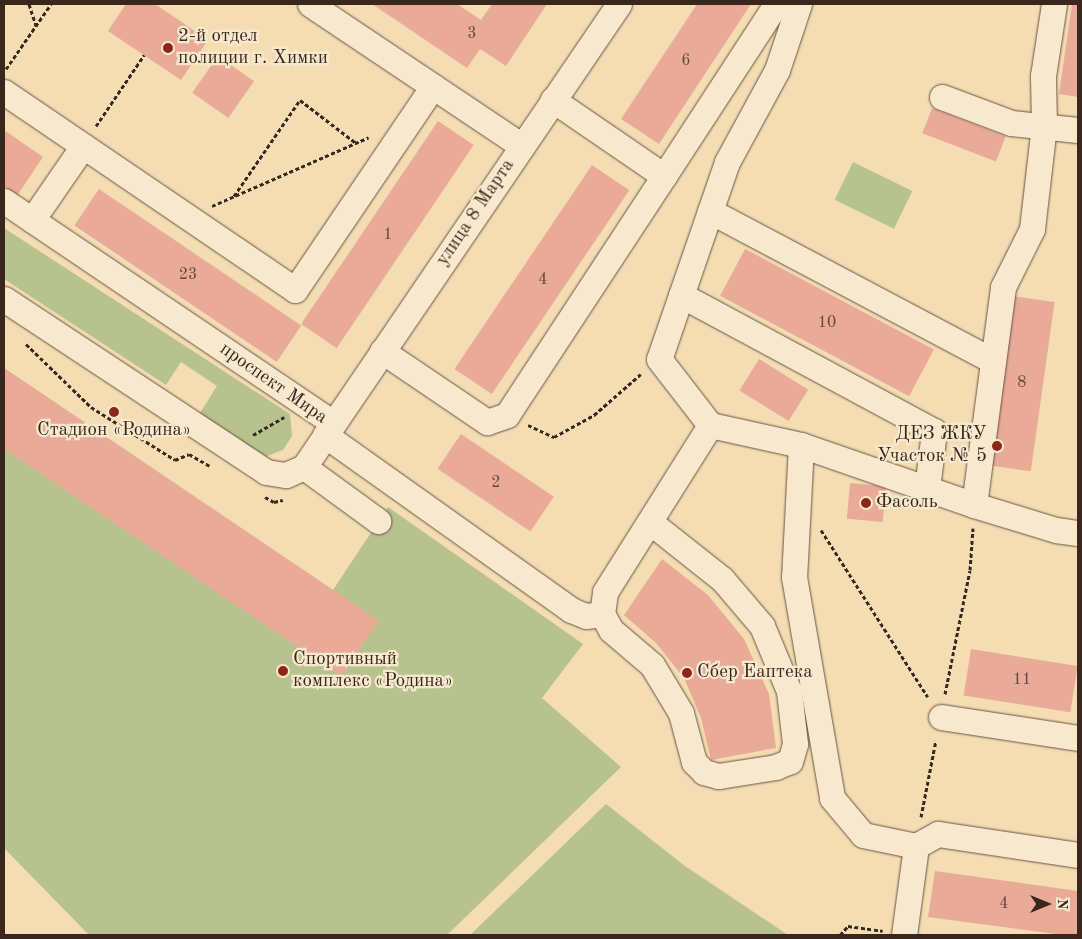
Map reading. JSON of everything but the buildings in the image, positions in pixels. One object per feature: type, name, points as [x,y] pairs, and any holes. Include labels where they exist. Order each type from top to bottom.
[{"type":"street","points":[[310,4],[522,146]]},
{"type":"street","name":"улица 8 Марта","points":[[329,429],[619,4]]},
{"type":"street","points":[[382,351],[487,422],[507,415],[776,4]]},
{"type":"street","points":[[799,4],[777,70],[727,162],[659,359],[710,425],[802,445],[974,505],[1067,532]]},
{"type":"street","points":[[974,505],[1003,287],[1032,229],[1044,125],[1043,76],[1054,4]]},
{"type":"street","points":[[4,92],[295,290],[433,86]]},
{"type":"street","points":[[942,97],[1011,123],[1078,130]]},
{"type":"street","points":[[553,100],[664,176]]},
{"type":"street","points":[[32,220],[83,146]]},
{"type":"street","name":"проспект Мира","points":[[4,201],[329,429],[304,467]]},
{"type":"street","points":[[710,212],[993,361]]},
{"type":"street","points":[[681,295],[934,431],[927,489]]},
{"type":"street","points":[[4,299],[266,472],[286,475],[304,467],[378,521]]},
{"type":"street","points":[[650,522],[722,579],[762,626],[789,691],[795,744],[790,761],[776,767],[718,776],[704,772],[694,762],[681,713],[652,664],[610,630],[602,614],[605,592],[710,425]]},
{"type":"street","points":[[329,429],[572,610],[586,616],[602,614]]},
{"type":"street","points":[[802,445],[794,577],[832,798],[864,835],[916,846],[938,834],[1078,854]]},
{"type":"street","points":[[941,717],[1078,738]]},
{"type":"street","points":[[904,935],[916,846]]},
{"type":"path","points":[[29,4],[36,26]]},
{"type":"path","points":[[4,74],[51,4]]},
{"type":"path","points":[[83,146],[144,55]]},
{"type":"path","points":[[234,196],[300,100],[356,143]]},
{"type":"path","points":[[187,216],[374,135]]},
{"type":"path","points":[[24,342],[91,407],[175,460]]},
{"type":"path","points":[[507,415],[554,436],[594,415],[659,359]]},
{"type":"path","points":[[248,438],[290,414]]},
{"type":"path","points":[[970,570],[974,505]]},
{"type":"path","points":[[817,524],[941,717]]},
{"type":"path","points":[[840,935],[848,926],[904,935]]},
{"type":"green space","points":[[853,162],[912,191],[894,229],[835,200]]},
{"type":"green space","points":[[4,228],[290,414],[292,436],[283,450],[262,458],[198,416],[217,386],[181,362],[166,385],[4,279]]},
{"type":"green space","name":"Спортивный комплекс «Родина»","points":[[4,368],[333,590],[388,507],[583,644],[542,698],[621,767],[447,935],[89,935],[4,848]]},
{"type":"green space","points":[[606,804],[685,866],[788,935],[470,935]]},
{"type":"place","name":"2-й отдел полиции г. Химки","points":[[168,48]]},
{"type":"place","name":"Стадион «Родина»","points":[[114,412]]},
{"type":"place","name":"ДЕЗ ЖКУ Участок № 5","points":[[997,446]]},
{"type":"place","name":"Фасоль","points":[[866,503]]},
{"type":"place","name":"Спортивный комплекс «Родина»","points":[[283,671]]},
{"type":"place","name":"Сбер Еаптека","points":[[687,673]]}]
